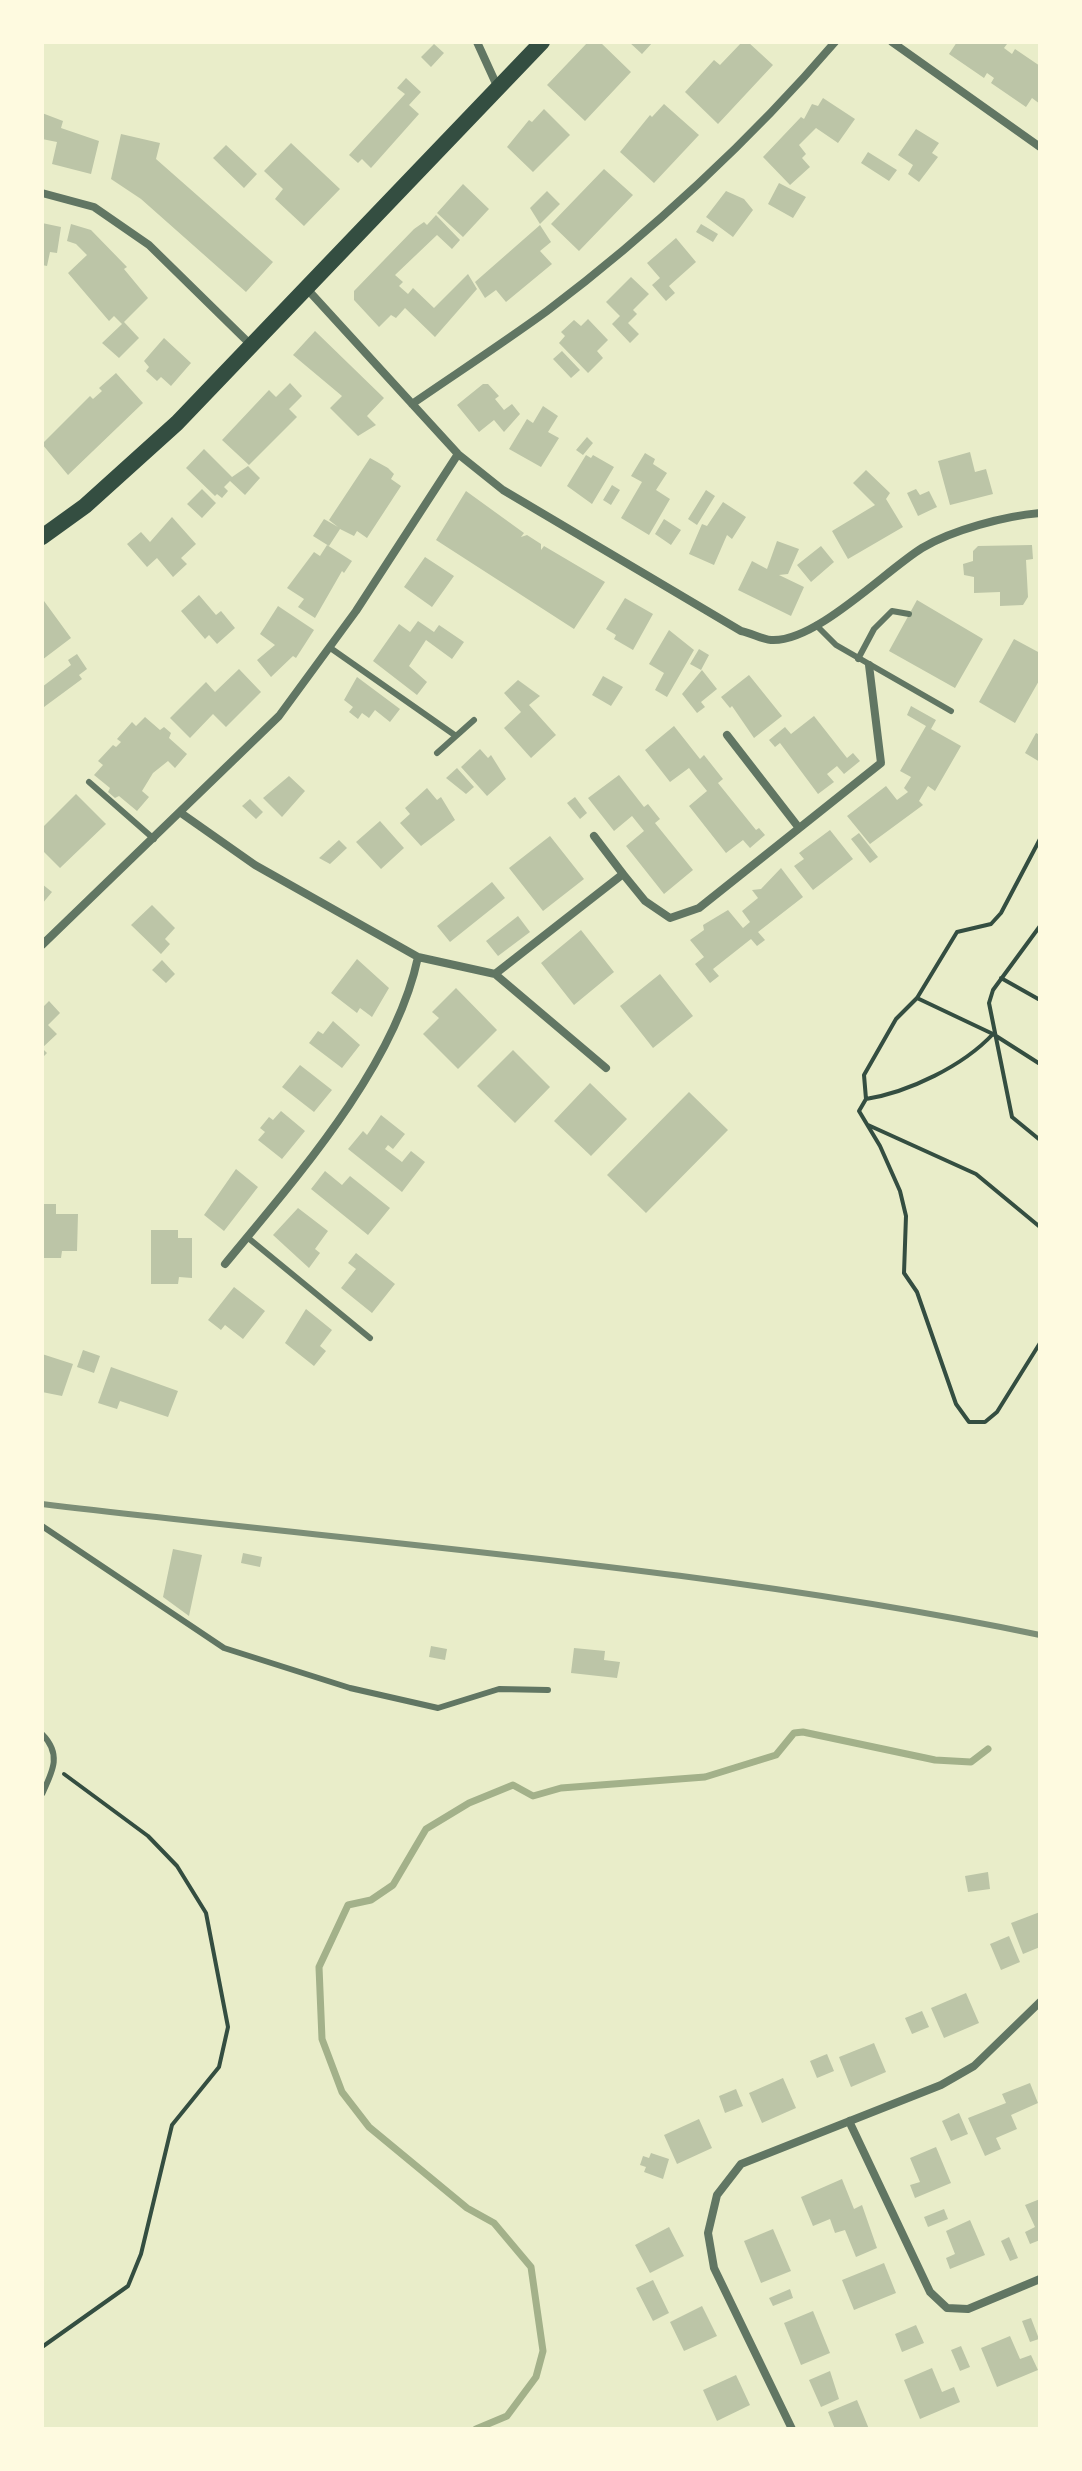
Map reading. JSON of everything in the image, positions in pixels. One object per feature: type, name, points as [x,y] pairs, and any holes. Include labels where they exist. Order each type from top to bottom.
[{"type":"main road","points":[[42,537],[131,467],[308,290],[542,42]]},
{"type":"street","points":[[477,42],[498,88]]},
{"type":"street","points":[[412,404],[548,310],[674,203],[799,85],[835,42]]},
{"type":"street","points":[[892,42],[1040,147]]},
{"type":"street","points":[[42,193],[94,207],[149,245],[252,346]]},
{"type":"street","points":[[308,290],[458,454],[503,490],[741,631],[772,640],[794,636],[816,625],[924,547],[996,520],[1040,513]]},
{"type":"street","points":[[42,945],[279,716],[458,454]]},
{"type":"street","points":[[594,836],[645,901],[670,918],[699,908],[881,763],[869,665]]},
{"type":"street","points":[[727,735],[799,828]]},
{"type":"street","points":[[181,813],[255,865],[418,957],[495,974],[606,1068]]},
{"type":"street","points":[[495,974],[623,874]]},
{"type":"street","points":[[225,1264],[325,1138],[393,1033],[418,957]]},
{"type":"street","points":[[792,2429],[714,2268],[708,2233],[717,2195],[741,2164],[941,2085],[974,2066],[1040,2002]]},
{"type":"street","points":[[849,2121],[930,2292],[947,2308],[968,2309],[1040,2279]]},
{"type":"lane","points":[[858,659],[882,618],[892,611],[909,614]]},
{"type":"lane","points":[[816,625],[836,645],[951,711]]},
{"type":"lane","points":[[329,647],[456,736]]},
{"type":"lane","points":[[437,753],[474,720]]},
{"type":"lane","points":[[89,782],[154,839]]},
{"type":"lane","points":[[247,1237],[370,1338]]},
{"type":"lane","points":[[42,1526],[224,1648],[350,1688],[438,1708],[499,1689],[548,1690]]},
{"type":"lane","points":[[42,1734],[52,1746],[54,1764],[42,1794]]},
{"type":"path","points":[[1040,839],[1001,913],[991,924],[957,932],[917,998],[896,1019],[864,1075],[866,1099],[859,1111],[880,1146],[900,1191],[906,1216],[904,1273],[917,1292],[956,1404],[969,1422],[985,1422],[997,1412],[1040,1343]]},
{"type":"path","points":[[1040,926],[1001,978],[989,1003],[1012,1117],[1040,1140]]},
{"type":"path","points":[[1001,978],[1040,1000]]},
{"type":"path","points":[[917,998],[993,1034],[1040,1064]]},
{"type":"path","points":[[866,1099],[886,1095],[959,1062],[993,1034]]},
{"type":"path","points":[[866,1124],[976,1174],[1040,1227]]},
{"type":"path","points":[[42,2347],[128,2286],[141,2254],[172,2125],[219,2067],[228,2027],[206,1913],[177,1866],[148,1836],[54,1764]]},
{"type":"building","points":[[588,42],[600,42],[631,72],[585,121],[547,85]]},
{"type":"building","points":[[629,42],[653,42],[642,54]]},
{"type":"building","points":[[742,42],[748,42],[773,65],[718,124],[685,92],[714,60],[720,65]]},
{"type":"building","points":[[957,42],[1004,42],[1007,44],[1004,48],[1012,54],[1015,49],[1040,66],[1040,104],[1032,98],[1026,107],[991,83],[994,78],[987,73],[984,78],[949,54]]},
{"type":"building","points":[[434,44],[444,53],[431,67],[421,57]]},
{"type":"building","points":[[406,78],[421,92],[409,105],[419,114],[371,168],[362,159],[358,163],[349,155],[405,94],[397,88]]},
{"type":"building","points":[[823,98],[855,119],[838,143],[816,128],[799,145],[806,154],[802,158],[810,167],[790,185],[763,157],[801,117],[804,119],[812,104],[818,106]]},
{"type":"building","points":[[664,104],[699,135],[654,183],[620,152],[650,115],[652,117]]},
{"type":"building","points":[[544,109],[570,135],[533,172],[507,147],[529,120],[532,122]]},
{"type":"building","points":[[42,113],[63,121],[61,128],[99,141],[91,174],[52,164],[57,142],[42,139]]},
{"type":"building","points":[[916,129],[939,143],[932,153],[938,157],[919,182],[908,174],[913,165],[898,155]]},
{"type":"building","points":[[121,134],[160,143],[156,159],[273,262],[246,292],[141,199],[111,179]]},
{"type":"building","points":[[291,143],[340,189],[304,226],[275,199],[283,189],[264,171]]},
{"type":"building","points":[[226,145],[257,174],[244,188],[213,158]]},
{"type":"building","points":[[868,152],[897,170],[889,181],[861,163]]},
{"type":"building","points":[[604,169],[633,195],[579,251],[551,224]]},
{"type":"building","points":[[779,183],[806,197],[793,218],[768,204]]},
{"type":"building","points":[[463,184],[489,209],[463,237],[437,213]]},
{"type":"building","points":[[547,191],[560,204],[540,224],[530,208]]},
{"type":"building","points":[[726,191],[744,199],[753,210],[733,237],[706,217]]},
{"type":"building","points":[[436,215],[460,240],[452,249],[437,235],[395,275],[403,282],[399,286],[408,294],[413,288],[434,308],[468,274],[477,289],[435,337],[405,308],[396,318],[391,315],[379,327],[354,300],[354,291],[414,229],[424,222],[427,225]]},
{"type":"building","points":[[42,223],[61,227],[57,253],[50,252],[47,266],[42,265]]},
{"type":"building","points":[[71,224],[91,230],[127,267],[124,269],[148,298],[124,322],[139,338],[119,358],[102,343],[122,324],[114,316],[109,321],[68,273],[87,255],[76,244],[67,241]]},
{"type":"building","points":[[701,224],[718,234],[713,242],[696,232]]},
{"type":"building","points":[[540,225],[551,242],[540,251],[552,264],[506,302],[496,290],[485,298],[475,282]]},
{"type":"building","points":[[676,238],[696,262],[669,286],[675,293],[666,301],[652,285],[660,278],[647,263]]},
{"type":"building","points":[[631,277],[649,294],[633,310],[637,314],[628,323],[639,334],[630,343],[612,324],[620,316],[606,302]]},
{"type":"building","points":[[588,319],[608,340],[597,351],[603,358],[588,373],[559,343],[565,336],[561,332],[574,320],[581,326]]},
{"type":"building","points":[[315,331],[384,398],[367,416],[376,425],[358,436],[330,408],[342,396],[293,355]]},
{"type":"building","points":[[164,338],[191,363],[171,386],[161,377],[157,381],[146,371],[149,367],[144,361]]},
{"type":"building","points":[[562,351],[580,370],[571,378],[553,359]]},
{"type":"building","points":[[116,373],[143,403],[68,475],[42,444],[90,396],[93,399],[102,391],[99,388]]},
{"type":"building","points":[[290,383],[302,396],[289,409],[297,417],[249,465],[222,440],[269,390],[276,397]]},
{"type":"building","points":[[483,384],[488,384],[499,396],[495,399],[504,410],[512,404],[520,414],[504,432],[494,420],[479,432],[457,405]]},
{"type":"building","points":[[543,406],[558,416],[548,432],[559,438],[541,467],[509,449],[527,419],[533,423]]},
{"type":"building","points":[[587,437],[593,443],[583,455],[576,450]]},
{"type":"building","points":[[204,449],[232,477],[248,466],[260,478],[245,495],[230,481],[224,487],[228,491],[222,498],[217,494],[215,496],[186,468]]},
{"type":"building","points":[[970,452],[975,472],[986,469],[993,494],[950,505],[938,461]]},
{"type":"building","points":[[645,453],[655,459],[653,464],[667,473],[656,490],[670,499],[649,535],[621,518],[642,482],[631,476]]},
{"type":"building","points":[[586,455],[591,458],[593,455],[614,467],[592,504],[567,486]]},
{"type":"building","points":[[370,458],[388,468],[394,474],[391,479],[401,486],[367,538],[357,531],[354,536],[340,529],[329,546],[313,536],[324,519],[338,527],[329,520]]},
{"type":"building","points":[[866,470],[890,493],[886,499],[903,527],[848,559],[832,531],[875,505],[853,483]]},
{"type":"building","points":[[612,485],[620,490],[611,505],[603,500]]},
{"type":"building","points":[[202,489],[216,503],[202,518],[187,504]]},
{"type":"building","points":[[916,489],[920,495],[929,491],[937,507],[918,516],[907,493]]},
{"type":"building","points":[[706,490],[715,496],[697,525],[688,519]]},
{"type":"building","points":[[466,491],[524,533],[521,537],[527,535],[541,544],[541,550],[544,546],[605,582],[574,629],[436,540]]},
{"type":"building","points":[[723,502],[746,517],[732,539],[727,535],[714,565],[689,554],[702,524],[707,526]]},
{"type":"building","points":[[172,517],[196,544],[181,558],[187,564],[173,577],[157,558],[147,567],[127,544],[141,532],[150,542]]},
{"type":"building","points":[[664,519],[681,530],[671,545],[655,534]]},
{"type":"building","points":[[777,541],[799,549],[788,574],[779,575],[804,587],[791,616],[738,590],[752,561],[767,569]]},
{"type":"building","points":[[327,545],[352,561],[344,573],[342,571],[315,618],[298,607],[304,599],[287,588],[314,552],[320,556]]},
{"type":"building","points":[[1032,545],[1033,559],[1026,560],[1028,597],[1023,605],[1000,606],[1000,592],[974,593],[974,577],[964,575],[963,564],[973,561],[973,551],[978,546]]},
{"type":"building","points":[[821,546],[834,562],[811,582],[797,565]]},
{"type":"building","points":[[425,557],[454,576],[432,607],[404,587]]},
{"type":"building","points":[[199,595],[216,615],[221,611],[235,628],[217,644],[209,635],[205,639],[181,611]]},
{"type":"building","points":[[625,598],[653,614],[633,650],[614,639],[616,635],[606,629]]},
{"type":"building","points":[[917,600],[983,639],[955,688],[889,651]]},
{"type":"building","points":[[44,601],[71,638],[42,660],[42,603]]},
{"type":"building","points":[[278,606],[314,630],[296,658],[293,656],[271,677],[257,660],[275,645],[260,634]]},
{"type":"building","points":[[418,621],[434,632],[439,625],[464,642],[452,659],[426,640],[409,666],[427,682],[417,695],[373,661],[399,624],[410,632]]},
{"type":"building","points":[[669,630],[694,650],[667,697],[655,690],[664,673],[649,664]]},
{"type":"building","points":[[1014,639],[1040,653],[1040,679],[1015,723],[979,702]]},
{"type":"building","points":[[699,649],[709,655],[701,670],[690,664]]},
{"type":"building","points":[[77,654],[87,669],[79,675],[82,679],[44,707],[42,687],[71,665],[68,660]]},
{"type":"building","points":[[239,669],[261,692],[226,727],[213,714],[190,738],[170,718],[206,682],[215,692]]},
{"type":"building","points":[[702,670],[717,689],[701,702],[705,707],[697,713],[682,694]]},
{"type":"building","points":[[749,675],[782,716],[754,738],[732,706],[730,708],[721,697]]},
{"type":"building","points":[[603,676],[623,687],[611,706],[592,695]]},
{"type":"building","points":[[357,677],[400,709],[390,722],[375,710],[369,718],[362,713],[358,719],[349,712],[353,707],[344,700]]},
{"type":"building","points":[[518,680],[540,696],[529,705],[556,735],[531,758],[504,728],[521,712],[504,693]]},
{"type":"building","points":[[911,706],[936,720],[931,729],[961,746],[935,791],[928,786],[919,801],[923,805],[870,844],[847,816],[886,786],[897,800],[908,792],[904,788],[911,777],[900,771],[926,726],[907,715]]},
{"type":"building","points":[[814,716],[847,758],[853,753],[860,761],[844,774],[837,766],[827,774],[834,782],[818,794],[780,743],[775,747],[769,740],[785,727],[791,734]]},
{"type":"building","points":[[145,717],[160,730],[164,727],[171,733],[169,738],[187,754],[175,768],[168,761],[153,773],[142,791],[149,797],[137,811],[119,796],[115,798],[108,792],[110,788],[94,775],[103,765],[98,761],[113,745],[116,747],[121,742],[117,739],[132,722],[136,726]]},
{"type":"building","points":[[674,726],[700,759],[704,755],[723,779],[718,783],[756,830],[759,828],[765,835],[750,848],[743,840],[726,853],[689,806],[707,791],[689,768],[670,782],[645,750]]},
{"type":"building","points":[[1036,733],[1040,735],[1040,762],[1025,753]]},
{"type":"building","points":[[480,749],[488,758],[491,755],[506,779],[487,796],[461,767]]},
{"type":"building","points":[[457,768],[474,787],[466,794],[446,778]]},
{"type":"building","points":[[619,775],[644,807],[648,804],[660,819],[655,823],[693,870],[664,894],[626,846],[644,831],[632,816],[614,831],[588,798]]},
{"type":"building","points":[[289,776],[305,791],[282,817],[263,798]]},
{"type":"building","points":[[427,788],[437,800],[441,797],[455,820],[421,846],[400,823],[410,814],[405,808]]},
{"type":"building","points":[[76,794],[106,824],[60,868],[42,850],[42,828]]},
{"type":"building","points":[[575,797],[587,813],[580,819],[567,803]]},
{"type":"building","points":[[250,799],[263,812],[256,819],[242,806]]},
{"type":"building","points":[[380,821],[404,848],[381,869],[356,842]]},
{"type":"building","points":[[830,830],[853,859],[813,890],[794,866],[804,859],[799,853]]},
{"type":"building","points":[[859,833],[878,857],[870,863],[851,839]]},
{"type":"building","points":[[550,836],[584,879],[543,911],[509,868]]},
{"type":"building","points":[[339,840],[347,848],[330,864],[319,858]]},
{"type":"building","points":[[781,868],[803,897],[758,932],[765,940],[757,946],[751,939],[713,969],[719,976],[710,983],[695,964],[704,957],[690,940],[704,930],[703,925],[728,910],[743,928],[750,922],[742,911],[758,898],[752,890],[761,889]]},
{"type":"building","points":[[492,882],[505,898],[450,942],[437,926]]},
{"type":"building","points":[[42,884],[52,892],[42,904]]},
{"type":"building","points":[[152,905],[175,928],[165,939],[170,944],[161,954],[131,925]]},
{"type":"building","points":[[518,916],[530,932],[498,956],[486,941]]},
{"type":"building","points":[[581,930],[614,972],[574,1005],[541,963]]},
{"type":"building","points":[[357,959],[389,988],[372,1017],[360,1008],[357,1013],[331,993]]},
{"type":"building","points":[[162,960],[175,974],[166,983],[152,970]]},
{"type":"building","points":[[660,974],[693,1016],[653,1048],[620,1006]]},
{"type":"building","points":[[456,988],[497,1030],[458,1069],[423,1034],[439,1018],[432,1012]]},
{"type":"building","points":[[49,1001],[60,1013],[48,1025],[57,1034],[42,1048],[42,1008]]},
{"type":"building","points":[[333,1021],[360,1045],[342,1068],[309,1043],[318,1031],[323,1034]]},
{"type":"building","points":[[513,1050],[550,1087],[515,1123],[477,1086]]},
{"type":"building","points":[[300,1065],[332,1090],[314,1112],[282,1087]]},
{"type":"building","points":[[590,1083],[627,1119],[591,1156],[554,1121]]},
{"type":"building","points":[[689,1092],[728,1130],[646,1213],[607,1175]]},
{"type":"building","points":[[281,1111],[305,1131],[282,1159],[258,1140],[265,1132],[260,1128],[269,1117],[273,1120]]},
{"type":"building","points":[[381,1115],[405,1134],[393,1149],[388,1145],[385,1149],[402,1162],[411,1151],[425,1162],[402,1192],[348,1149],[363,1131],[367,1135]]},
{"type":"building","points":[[236,1169],[258,1187],[224,1231],[204,1215]]},
{"type":"building","points":[[325,1171],[342,1185],[350,1176],[390,1208],[368,1235],[311,1189]]},
{"type":"building","points":[[42,1204],[56,1204],[56,1214],[78,1214],[77,1251],[62,1251],[61,1258],[42,1258]]},
{"type":"building","points":[[298,1208],[328,1231],[315,1249],[320,1253],[309,1268],[273,1235]]},
{"type":"building","points":[[151,1230],[178,1230],[178,1238],[192,1238],[192,1278],[179,1277],[178,1284],[151,1284]]},
{"type":"building","points":[[356,1253],[395,1284],[372,1313],[341,1288],[356,1269],[348,1263]]},
{"type":"building","points":[[234,1287],[265,1311],[243,1339],[225,1325],[221,1330],[208,1320]]},
{"type":"building","points":[[306,1309],[332,1330],[320,1346],[326,1351],[314,1366],[285,1343]]},
{"type":"building","points":[[83,1350],[100,1356],[94,1373],[77,1367]]},
{"type":"building","points":[[42,1354],[73,1364],[62,1396],[42,1392]]},
{"type":"building","points":[[111,1367],[178,1391],[168,1417],[120,1401],[117,1409],[98,1403]]},
{"type":"building","points":[[173,1549],[202,1555],[189,1616],[163,1597]]},
{"type":"building","points":[[243,1553],[262,1557],[260,1567],[241,1563]]},
{"type":"building","points":[[431,1646],[447,1649],[445,1660],[429,1657]]},
{"type":"building","points":[[574,1648],[605,1651],[604,1660],[620,1662],[617,1678],[571,1673]]},
{"type":"building","points":[[988,1872],[990,1889],[968,1892],[965,1876]]},
{"type":"building","points":[[1040,1912],[1040,1947],[1023,1954],[1011,1923]]},
{"type":"building","points":[[1009,1936],[1020,1962],[1001,1970],[990,1944]]},
{"type":"building","points":[[966,1993],[979,2023],[944,2038],[931,2008]]},
{"type":"building","points":[[922,2011],[929,2027],[912,2034],[905,2018]]},
{"type":"building","points":[[874,2043],[886,2072],[851,2087],[839,2057]]},
{"type":"building","points":[[827,2054],[834,2071],[817,2078],[810,2061]]},
{"type":"building","points":[[783,2078],[796,2108],[762,2123],[749,2093]]},
{"type":"building","points":[[1030,2083],[1038,2103],[1011,2115],[1017,2129],[996,2138],[1001,2149],[985,2156],[968,2118],[1006,2103],[1002,2094]]},
{"type":"building","points":[[736,2089],[743,2106],[725,2113],[719,2096]]},
{"type":"building","points":[[959,2113],[968,2134],[951,2141],[942,2121]]},
{"type":"building","points":[[699,2119],[712,2148],[677,2164],[664,2135]]},
{"type":"building","points":[[936,2147],[951,2183],[915,2198],[910,2185],[920,2182],[910,2158]]},
{"type":"building","points":[[651,2153],[669,2159],[663,2179],[644,2172],[646,2167],[640,2165],[643,2156],[649,2158]]},
{"type":"building","points":[[842,2179],[854,2209],[862,2205],[877,2248],[856,2257],[845,2230],[835,2233],[830,2219],[813,2226],[801,2197]]},
{"type":"building","points":[[1040,2199],[1040,2240],[1030,2244],[1025,2232],[1035,2227],[1025,2205]]},
{"type":"building","points":[[944,2209],[948,2219],[928,2227],[924,2217]]},
{"type":"building","points":[[970,2220],[985,2255],[950,2269],[946,2258],[955,2254],[946,2231]]},
{"type":"building","points":[[669,2227],[684,2256],[650,2273],[635,2245]]},
{"type":"building","points":[[773,2229],[791,2271],[761,2283],[744,2241]]},
{"type":"building","points":[[1009,2237],[1018,2258],[1010,2261],[1001,2241]]},
{"type":"building","points":[[884,2263],[896,2293],[854,2310],[842,2280]]},
{"type":"building","points":[[653,2280],[669,2313],[653,2321],[636,2288]]},
{"type":"building","points":[[790,2289],[793,2298],[773,2306],[769,2298]]},
{"type":"building","points":[[702,2306],[717,2336],[684,2351],[670,2322]]},
{"type":"building","points":[[813,2311],[830,2353],[801,2365],[784,2323]]},
{"type":"building","points":[[1031,2318],[1039,2339],[1030,2342],[1022,2321]]},
{"type":"building","points":[[916,2325],[924,2343],[902,2352],[895,2334]]},
{"type":"building","points":[[1010,2336],[1020,2359],[1031,2355],[1038,2370],[997,2387],[981,2348]]},
{"type":"building","points":[[961,2346],[970,2367],[960,2371],[951,2350]]},
{"type":"building","points":[[932,2368],[942,2392],[954,2387],[960,2402],[920,2419],[904,2380]]},
{"type":"building","points":[[830,2371],[839,2399],[821,2407],[809,2380]]},
{"type":"building","points":[[736,2375],[750,2405],[717,2421],[703,2390]]},
{"type":"building","points":[[857,2400],[869,2429],[835,2429],[828,2412]]},
{"type":"waterway","points":[[476,2429],[507,2416],[536,2377],[543,2351],[531,2267],[494,2223],[467,2208],[369,2127],[342,2092],[322,2039],[319,1967],[348,1905],[371,1900],[393,1885],[426,1829],[469,1803],[513,1785],[533,1796],[561,1788],[705,1777],[776,1755],[794,1733],[803,1732],[935,1760],[971,1762],[988,1749]]},
{"type":"railway","points":[[42,1504],[667,1574],[916,1611],[1040,1635]]}]
